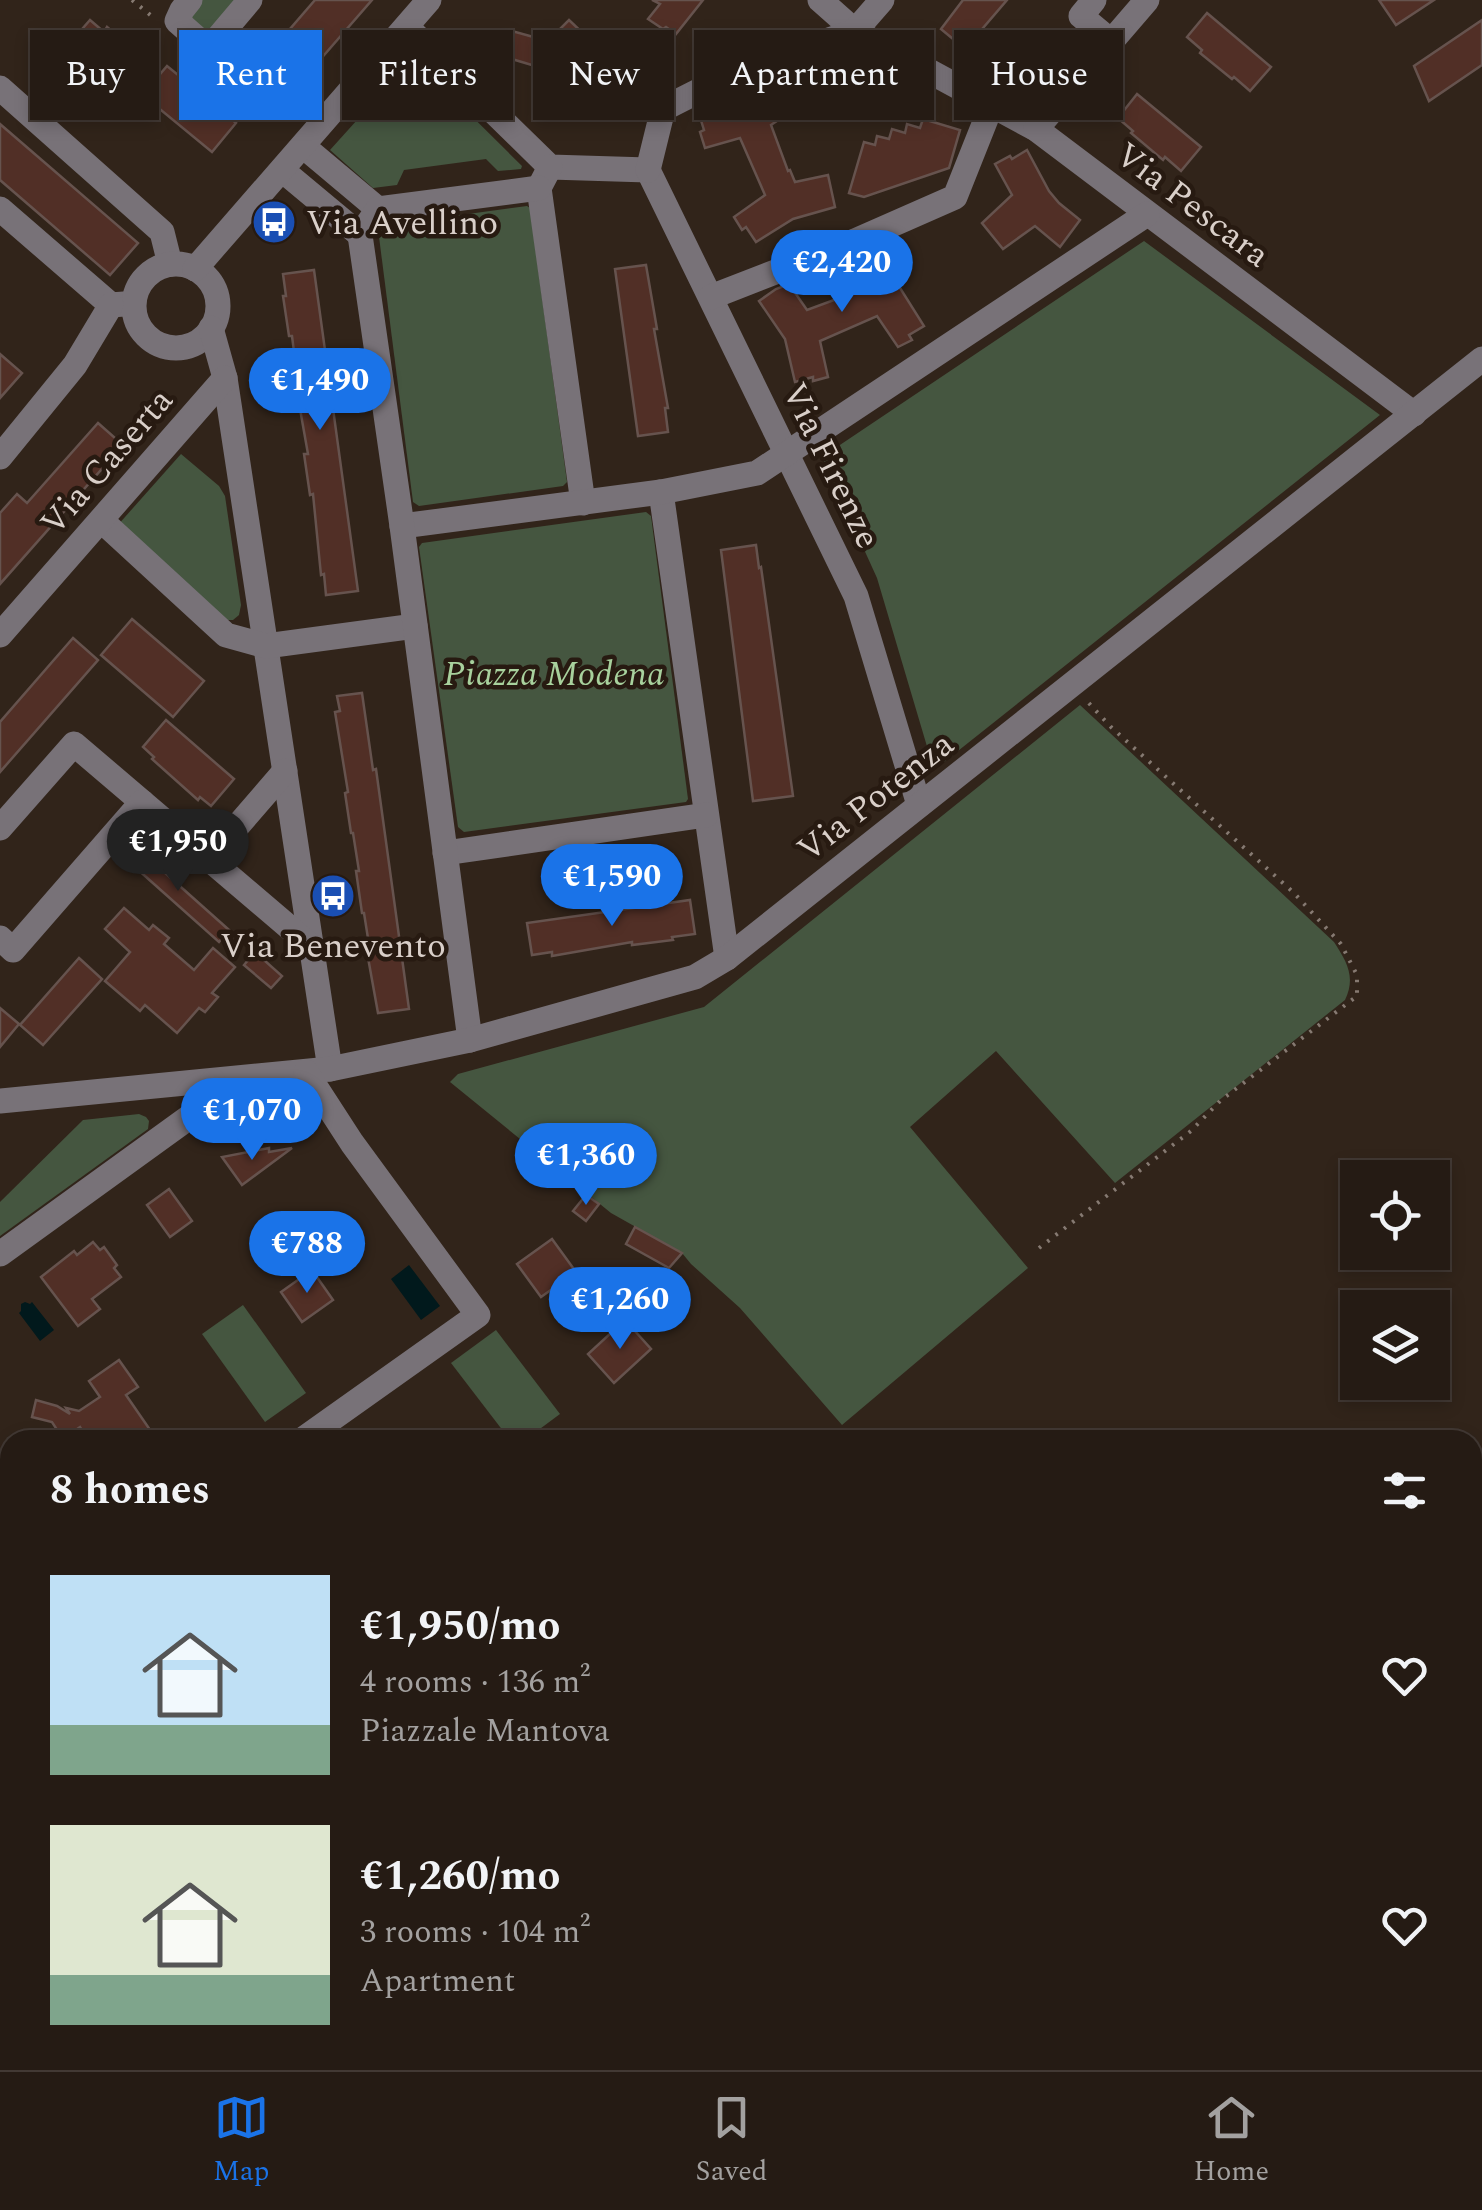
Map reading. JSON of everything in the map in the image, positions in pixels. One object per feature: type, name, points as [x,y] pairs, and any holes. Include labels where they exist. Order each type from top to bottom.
[{"type":"street","points":[[184,11],[202,44],[211,46],[250,0]]},
{"type":"street","points":[[182,267],[282,170],[430,0]]},
{"type":"street","name":"Via Pescara","points":[[820,0],[854,30]]},
{"type":"street","points":[[856,30],[882,0]]},
{"type":"street","points":[[1094,0],[1081,16],[1097,30]]},
{"type":"street","points":[[1121,30],[1147,0]]},
{"type":"street","points":[[407,27],[544,178],[583,503]]},
{"type":"street","points":[[0,88],[162,232],[182,267]]},
{"type":"street","points":[[360,235],[378,210],[544,178],[648,170],[663,110],[694,94]]},
{"type":"street","points":[[711,296],[955,198],[986,120]]},
{"type":"street","name":"Via Pescara","points":[[1020,120],[1414,414]]},
{"type":"street","points":[[1036,129],[1044,120]]},
{"type":"street","points":[[304,146],[378,210]]},
{"type":"street","points":[[282,170],[360,235],[470,1040]]},
{"type":"street","name":"Via Firenze","points":[[648,170],[856,596],[919,805]]},
{"type":"street","points":[[0,209],[122,304],[135,316],[140,329],[162,346],[190,346],[202,339],[216,316],[217,302],[206,278],[182,267],[156,269],[122,304],[0,457]]},
{"type":"street","points":[[402,526],[661,492],[757,473],[1147,214]]},
{"type":"street","points":[[211,328],[225,378],[311,946],[318,1070],[352,1143],[478,1316],[316,1430]]},
{"type":"street","name":"Via Potenza","points":[[0,1101],[318,1070],[470,1040],[695,976],[727,958],[1482,359]]},
{"type":"street","name":"Via Caserta","points":[[0,635],[225,378]]},
{"type":"street","points":[[661,492],[727,958]]},
{"type":"street","points":[[102,520],[226,635],[266,646],[415,626]]},
{"type":"street","points":[[0,828],[74,744],[311,946]]},
{"type":"street","points":[[209,860],[285,771]]},
{"type":"street","points":[[0,938],[14,950],[142,802]]},
{"type":"street","points":[[445,853],[706,814]]},
{"type":"street","points":[[0,1254],[195,1113],[214,1081]]},
{"type":"path","points":[[132,0],[161,24],[184,11]]},
{"type":"path","points":[[1039,1248],[1191,1131],[1220,1101],[1358,996],[1357,974],[1341,944],[1306,906],[1111,727],[1072,684]]},
{"type":"green space","points":[[200,0],[242,0],[215,30],[203,30],[190,21]]},
{"type":"green space","points":[[357,120],[476,120],[522,166],[498,171],[486,159],[404,170],[397,185],[373,188],[330,150]]},
{"type":"green space","points":[[527,206],[567,482],[563,486],[419,506],[413,502],[378,229]]},
{"type":"green space","points":[[1144,241],[1380,415],[934,770],[877,578],[822,457]]},
{"type":"green space","points":[[181,454],[219,486],[225,496],[241,605],[233,620],[224,620],[117,526]]},
{"type":"green space","name":"Piazza Modena","points":[[646,512],[651,516],[688,799],[464,832],[458,827],[419,547],[422,543]]},
{"type":"green space","points":[[1080,705],[1334,942],[1348,970],[1348,992],[1345,1000],[1115,1183],[996,1051],[910,1127],[1028,1268],[842,1425],[740,1308],[682,1253],[611,1213],[450,1082],[458,1074],[704,1007]]},
{"type":"green space","points":[[139,1114],[149,1121],[148,1129],[0,1236],[0,1202],[83,1120]]},
{"type":"green space","points":[[243,1305],[306,1393],[265,1422],[202,1334]]},
{"type":"green space","points":[[496,1330],[560,1414],[538,1430],[502,1430],[451,1363]]},
{"type":"water","points":[[409,1265],[440,1306],[421,1320],[391,1279]]},
{"type":"water","points":[[25,1302],[32,1302],[54,1330],[40,1341],[19,1313]]},
{"type":"building","points":[[315,0],[372,0],[322,58],[322,30],[290,29]]},
{"type":"building","points":[[652,0],[703,0],[676,34],[648,19],[660,4]]},
{"type":"building","points":[[963,0],[1007,0],[981,30],[954,30],[954,40],[941,29]]},
{"type":"building","points":[[1379,0],[1434,0],[1396,25]]},
{"type":"building","points":[[1207,13],[1271,67],[1250,91],[1200,53],[1202,50],[1187,37]]},
{"type":"building","points":[[90,20],[102,30],[81,30]]},
{"type":"building","points":[[569,20],[580,30],[559,30]]},
{"type":"building","points":[[1482,20],[1482,65],[1429,101],[1414,66]]},
{"type":"building","points":[[513,31],[533,37],[533,65],[513,59]]},
{"type":"building","points":[[167,66],[179,76],[179,120],[236,123],[212,152],[159,108],[159,71]]},
{"type":"building","points":[[1137,94],[1201,147],[1181,171],[1131,133],[1120,120]]},
{"type":"building","points":[[701,120],[778,120],[771,125],[795,182],[828,175],[835,207],[793,219],[756,242],[734,217],[765,195],[740,138],[705,148],[700,132],[704,130]]},
{"type":"building","points":[[926,120],[960,130],[949,168],[864,197],[849,193],[864,142],[875,145],[877,136],[889,139],[892,129],[905,133],[907,124],[920,128]]},
{"type":"building","points":[[0,124],[138,243],[110,275],[0,180]]},
{"type":"building","points":[[1027,150],[1049,191],[1080,220],[1060,247],[1035,226],[1003,249],[982,223],[1012,195],[995,164]]},
{"type":"building","points":[[889,246],[900,288],[924,326],[909,335],[912,340],[898,347],[877,316],[820,341],[828,377],[795,382],[785,339],[759,301],[789,284],[807,310],[853,293],[864,286],[858,257]]},
{"type":"building","points":[[646,265],[668,408],[668,432],[638,436],[615,269]]},
{"type":"building","points":[[314,270],[358,591],[326,595],[304,454],[308,454],[294,375],[292,336],[283,296],[283,274]]},
{"type":"building","points":[[0,354],[22,373],[0,398]]},
{"type":"building","points":[[98,423],[123,445],[0,584],[0,513],[17,494],[27,503]]},
{"type":"building","points":[[756,545],[793,796],[753,801],[721,550]]},
{"type":"building","points":[[132,619],[204,681],[173,717],[101,655]]},
{"type":"building","points":[[73,638],[98,660],[0,772],[0,722]]},
{"type":"building","points":[[362,693],[409,1009],[378,1013],[335,712],[340,711],[337,696]]},
{"type":"building","points":[[166,720],[234,779],[211,806],[200,797],[198,800],[143,747]]},
{"type":"building","points":[[136,847],[229,930],[219,942],[126,859]]},
{"type":"building","points":[[690,900],[695,934],[552,956],[552,952],[532,955],[527,923]]},
{"type":"building","points":[[124,908],[149,930],[153,925],[169,938],[164,944],[194,970],[213,948],[235,967],[212,993],[218,997],[205,1012],[199,1008],[177,1033],[145,1005],[140,1011],[105,981],[130,952],[105,929]]},
{"type":"building","points":[[255,952],[282,976],[271,988],[244,965]]},
{"type":"building","points":[[79,958],[102,979],[43,1045],[20,1025]]},
{"type":"building","points":[[0,1008],[19,1024],[0,1047]]},
{"type":"building","points":[[269,1148],[269,1152],[292,1148],[242,1185],[222,1157]]},
{"type":"building","points":[[169,1189],[192,1221],[170,1237],[147,1205]]},
{"type":"building","points":[[586,1195],[599,1204],[586,1221],[573,1211]]},
{"type":"building","points":[[635,1227],[682,1253],[669,1268],[626,1244]]},
{"type":"building","points":[[314,1232],[329,1253],[309,1267],[294,1247]]},
{"type":"building","points":[[552,1239],[576,1272],[541,1297],[517,1264]]},
{"type":"building","points":[[93,1242],[100,1250],[104,1247],[121,1277],[92,1299],[100,1309],[78,1326],[41,1277],[74,1251],[77,1255]]},
{"type":"building","points":[[312,1270],[333,1300],[302,1322],[281,1292]]},
{"type":"building","points":[[625,1320],[651,1349],[614,1383],[588,1354]]},
{"type":"building","points":[[119,1360],[138,1387],[126,1395],[150,1430],[57,1430],[52,1422],[32,1417],[36,1400],[70,1414],[66,1408],[79,1411],[100,1397],[89,1381]]},
{"type":"place","name":"Via Avellino","points":[[274,222]]},
{"type":"place","name":"Via Benevento","points":[[333,896]]}]
